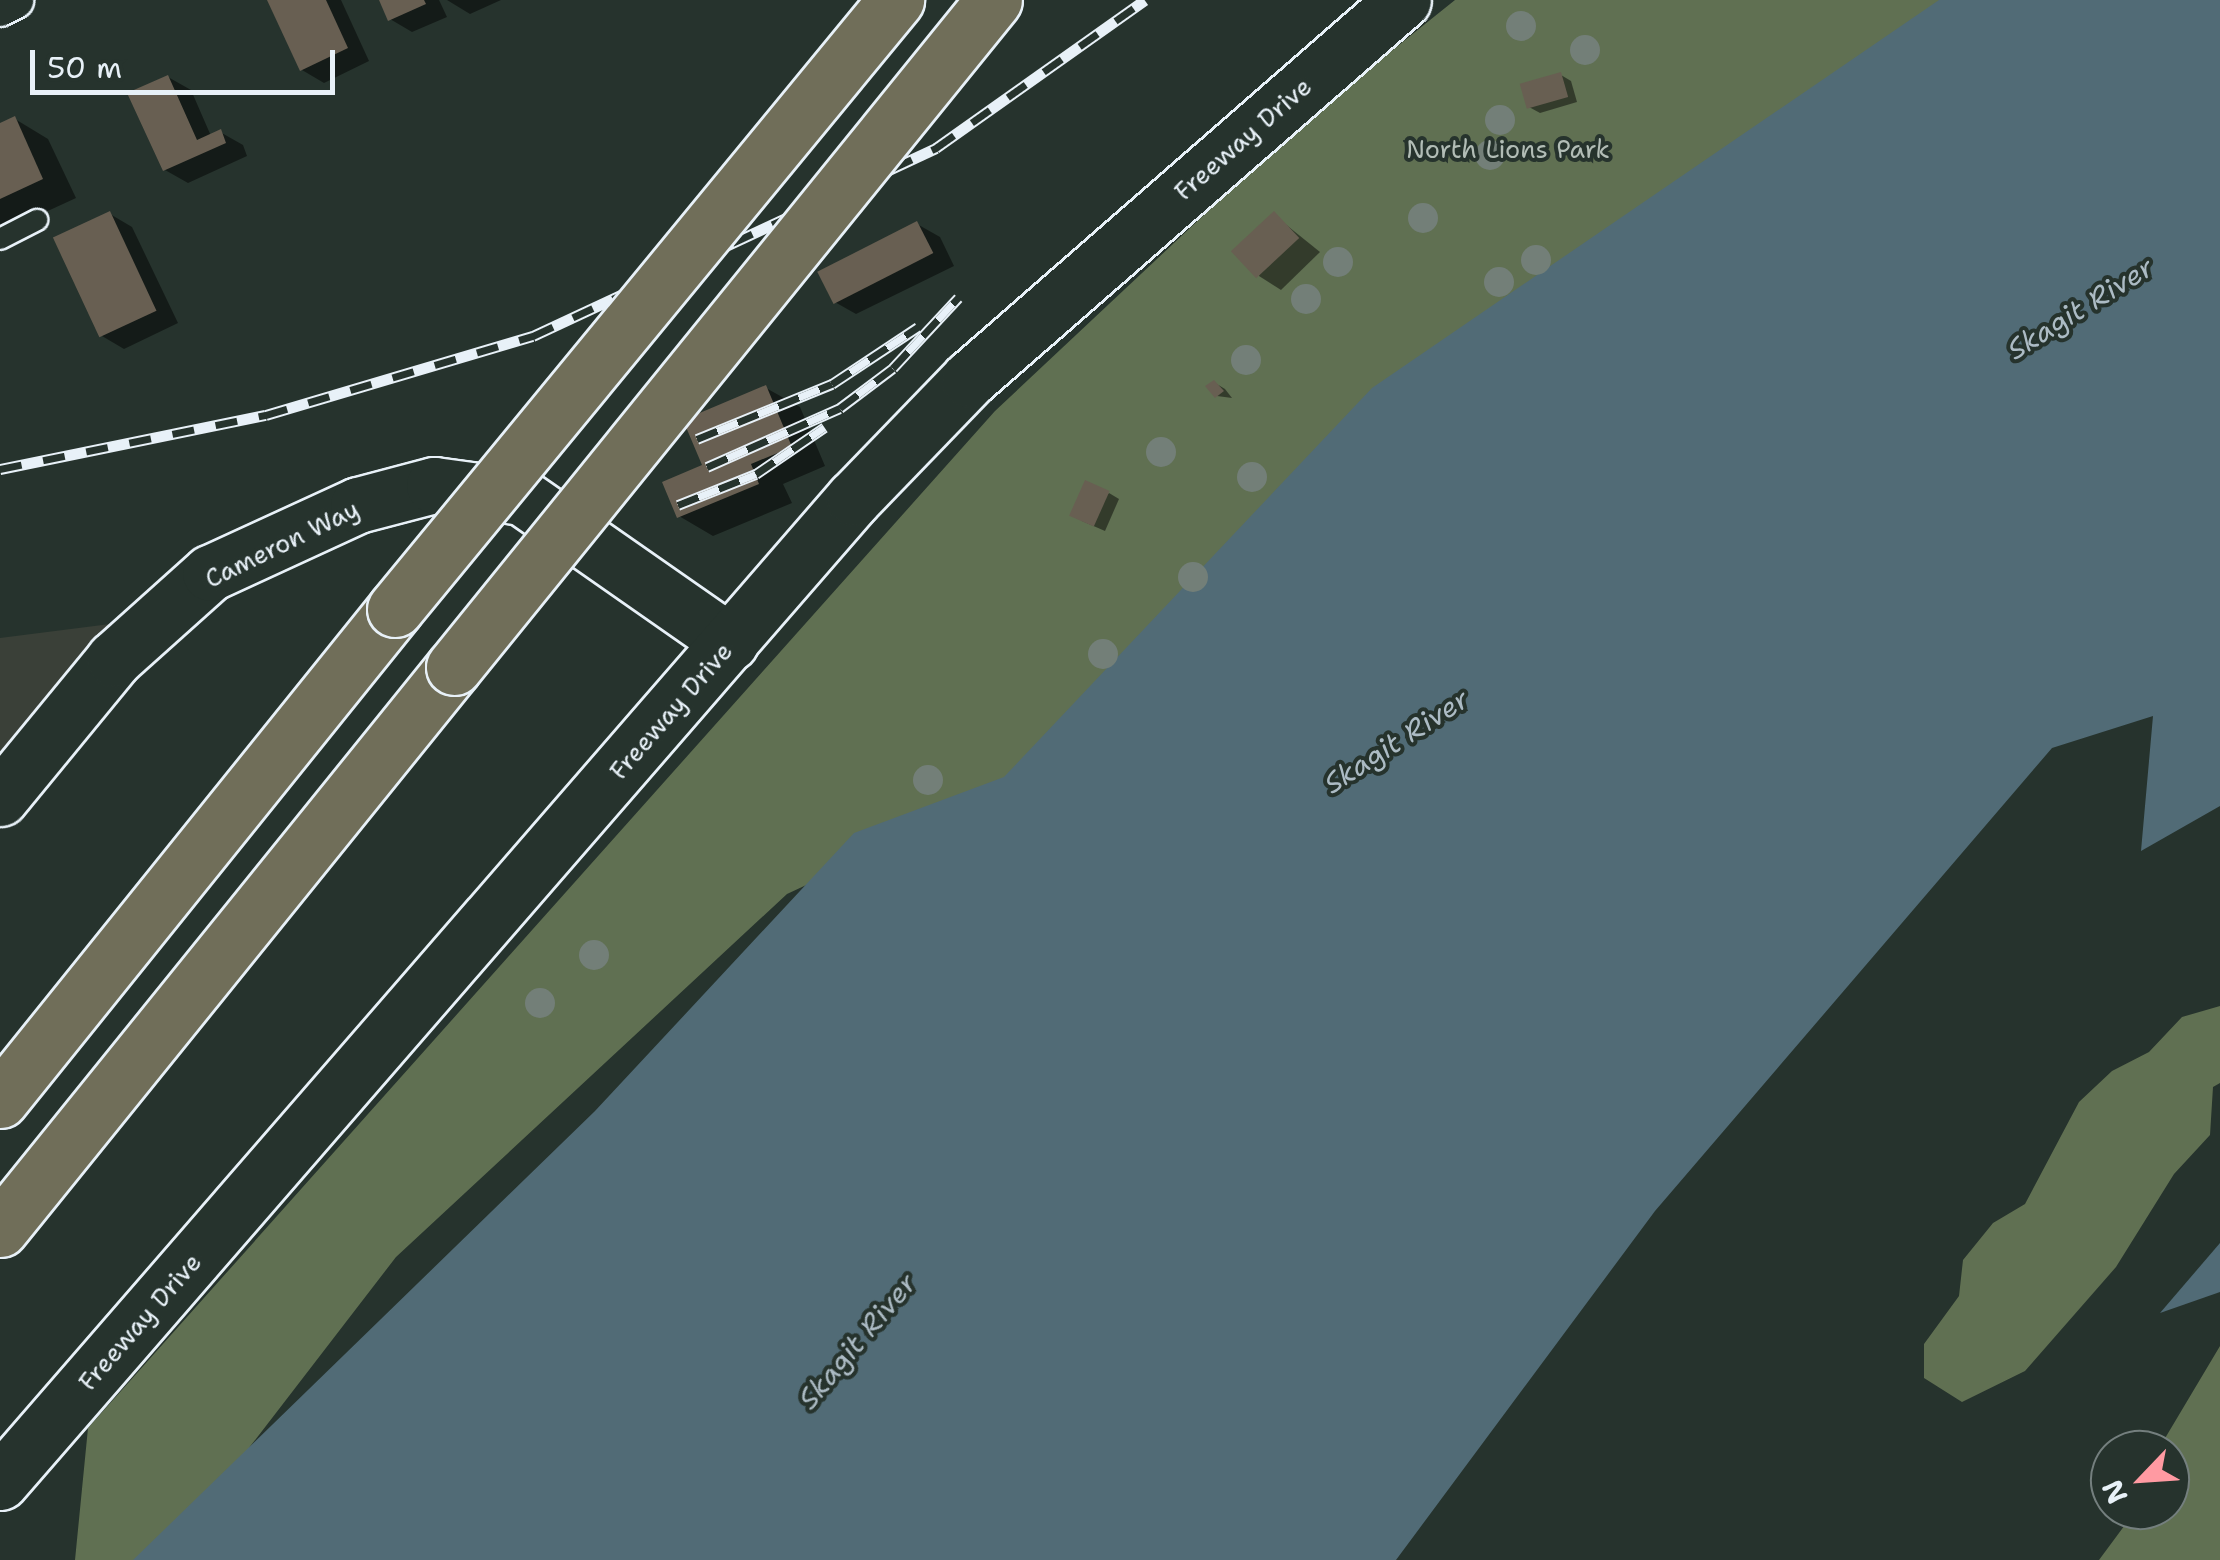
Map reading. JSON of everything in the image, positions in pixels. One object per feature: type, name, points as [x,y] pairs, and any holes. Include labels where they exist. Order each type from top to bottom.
[{"type":"highway","points":[[0,1100],[396,608],[896,0]]},
{"type":"highway","points":[[0,1229],[994,0]]},
{"type":"street","name":"Freeway Drive","points":[[0,1482],[730,642],[969,379],[1403,0]]},
{"type":"street","name":"Cameron Way","points":[[0,798],[114,659],[210,573],[358,505],[434,485],[522,497],[730,642]]},
{"type":"lane","points":[[0,239],[37,220]]},
{"type":"shaded area","points":[[118,623],[0,768],[0,638]]},
{"type":"green space","name":"North Lions Park","points":[[1455,0],[1969,0],[1079,758],[787,894],[396,1257],[222,1483],[188,1560],[75,1560],[88,1428],[995,411],[1304,121]]},
{"type":"green space","points":[[2220,1006],[2220,1083],[2213,1087],[2210,1135],[2174,1174],[2116,1267],[2025,1371],[1962,1402],[1924,1378],[1924,1344],[1959,1296],[1963,1260],[1993,1223],[2025,1204],[2079,1102],[2112,1071],[2149,1052],[2182,1017]]},
{"type":"green space","points":[[2220,1346],[2220,1560],[2099,1560],[2121,1530],[2190,1530],[2190,1430],[2170,1430]]},
{"type":"water","name":"Skagit River","points":[[1939,0],[2220,0],[2220,806],[2141,851],[2153,716],[2052,748],[1655,1211],[1396,1560],[133,1560],[595,1111],[854,833],[1004,777],[1372,388]]},
{"type":"water","points":[[2220,1243],[2220,1292],[2160,1313]]},
{"type":"building","points":[[267,0],[326,0],[348,48],[300,71]]},
{"type":"building","points":[[379,0],[424,0],[426,4],[388,21]]},
{"type":"building","points":[[1561,72],[1568,97],[1527,109],[1520,84]]},
{"type":"building","points":[[168,75],[197,140],[221,129],[226,143],[163,171],[127,93]]},
{"type":"building","points":[[15,116],[43,179],[0,199],[0,123]]},
{"type":"building","points":[[110,211],[156,311],[99,337],[53,238]]},
{"type":"building","points":[[1274,211],[1299,238],[1256,278],[1231,251]]},
{"type":"building","points":[[917,221],[933,253],[834,304],[817,272]]},
{"type":"building","points":[[1214,380],[1224,391],[1215,398],[1205,386]]},
{"type":"building","points":[[766,385],[792,447],[751,464],[759,484],[677,518],[662,482],[702,465],[683,420]]},
{"type":"building","points":[[1085,480],[1110,491],[1094,527],[1069,516]]},
{"type":"railway","points":[[0,469],[266,415],[533,336],[936,148],[1145,0]]},
{"type":"railway","points":[[707,467],[840,408],[893,368],[958,298]]},
{"type":"railway","points":[[697,439],[832,384],[918,327]]},
{"type":"railway","points":[[678,505],[756,474],[825,427]]}]
